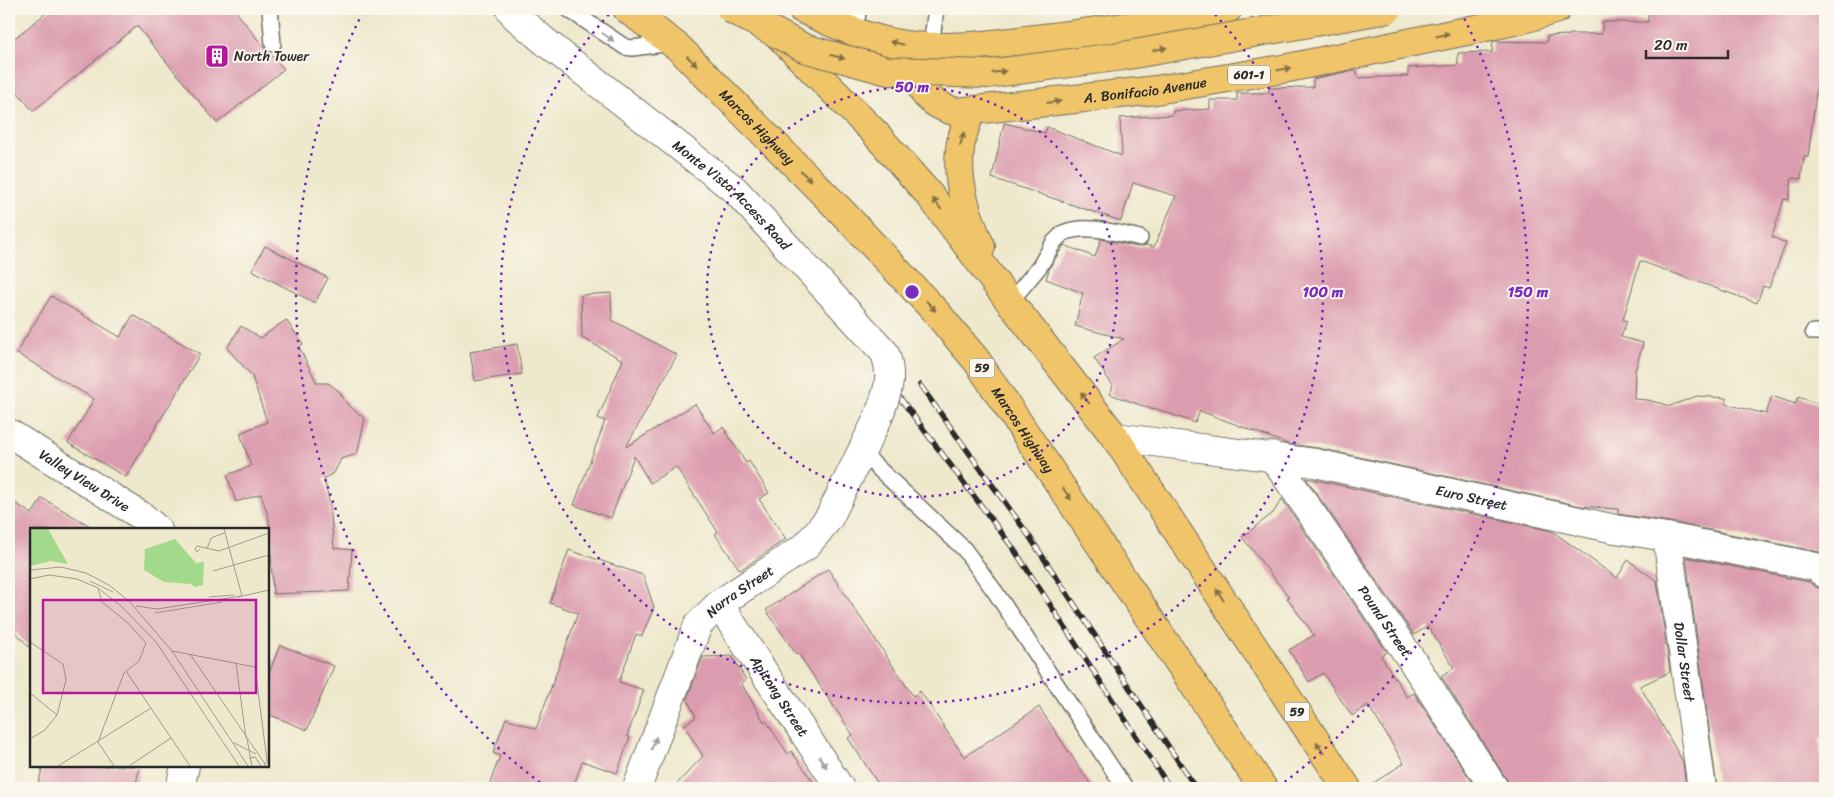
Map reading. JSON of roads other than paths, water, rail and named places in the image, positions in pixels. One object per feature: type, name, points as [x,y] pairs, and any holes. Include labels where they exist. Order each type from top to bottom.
[{"type":"main road","name":"Marcos Highway","points":[[626,9],[672,43],[843,213],[936,312],[978,361],[1264,788]]},
{"type":"main road","points":[[730,9],[804,48],[888,71],[988,74],[1123,56],[1388,9]]},
{"type":"main road","name":"59","points":[[752,9],[823,78],[875,133],[932,198],[1115,437],[1347,788]]},
{"type":"main road","points":[[802,9],[838,27],[857,20],[905,45],[963,48],[1090,33],[1228,9]]},
{"type":"main road","name":"A. Bonifacio Avenue","points":[[963,48],[936,61],[926,71],[922,80],[923,91],[928,99],[939,107],[956,112],[1156,90],[1288,68],[1524,19],[1557,9]]},
{"type":"main road","points":[[971,111],[960,147],[959,174],[968,218],[1004,293]]},
{"type":"street","name":"Monte Vista Access Road","points":[[510,9],[516,17],[548,44],[735,190],[884,353],[890,368],[889,385],[878,418]]},
{"type":"street","name":"Narra Street","points":[[637,788],[698,625],[720,604],[806,546],[829,518],[878,418]]},
{"type":"street","name":"Valley View Drive","points":[[9,433],[143,517],[156,528]]},
{"type":"street","name":"Euro Street","points":[[1115,437],[1315,463],[1615,529],[1667,537],[1816,567],[1825,574]]},
{"type":"street","name":"Pound Street","points":[[1272,456],[1411,659],[1494,788]]},
{"type":"street","name":"Dollar Street","points":[[1667,537],[1702,788]]},
{"type":"street","name":"Apitong Street","points":[[720,604],[840,788]]},
{"type":"street","points":[[180,788],[185,767]]},
{"type":"lane","points":[[270,9],[272,44]]},
{"type":"lane","points":[[568,9],[625,47],[632,48],[672,43]]},
{"type":"lane","points":[[931,46],[936,9]]},
{"type":"lane","points":[[1004,293],[1040,266],[1058,237],[1063,233],[1090,229],[1140,238]]},
{"type":"lane","points":[[861,452],[964,549],[996,592],[1125,788]]},
{"type":"railway","points":[[920,385],[1027,533],[1196,788]]},
{"type":"railway","points":[[900,398],[1013,548],[1170,788]]},
{"type":"place","name":"North Tower","points":[[217,56]]}]
